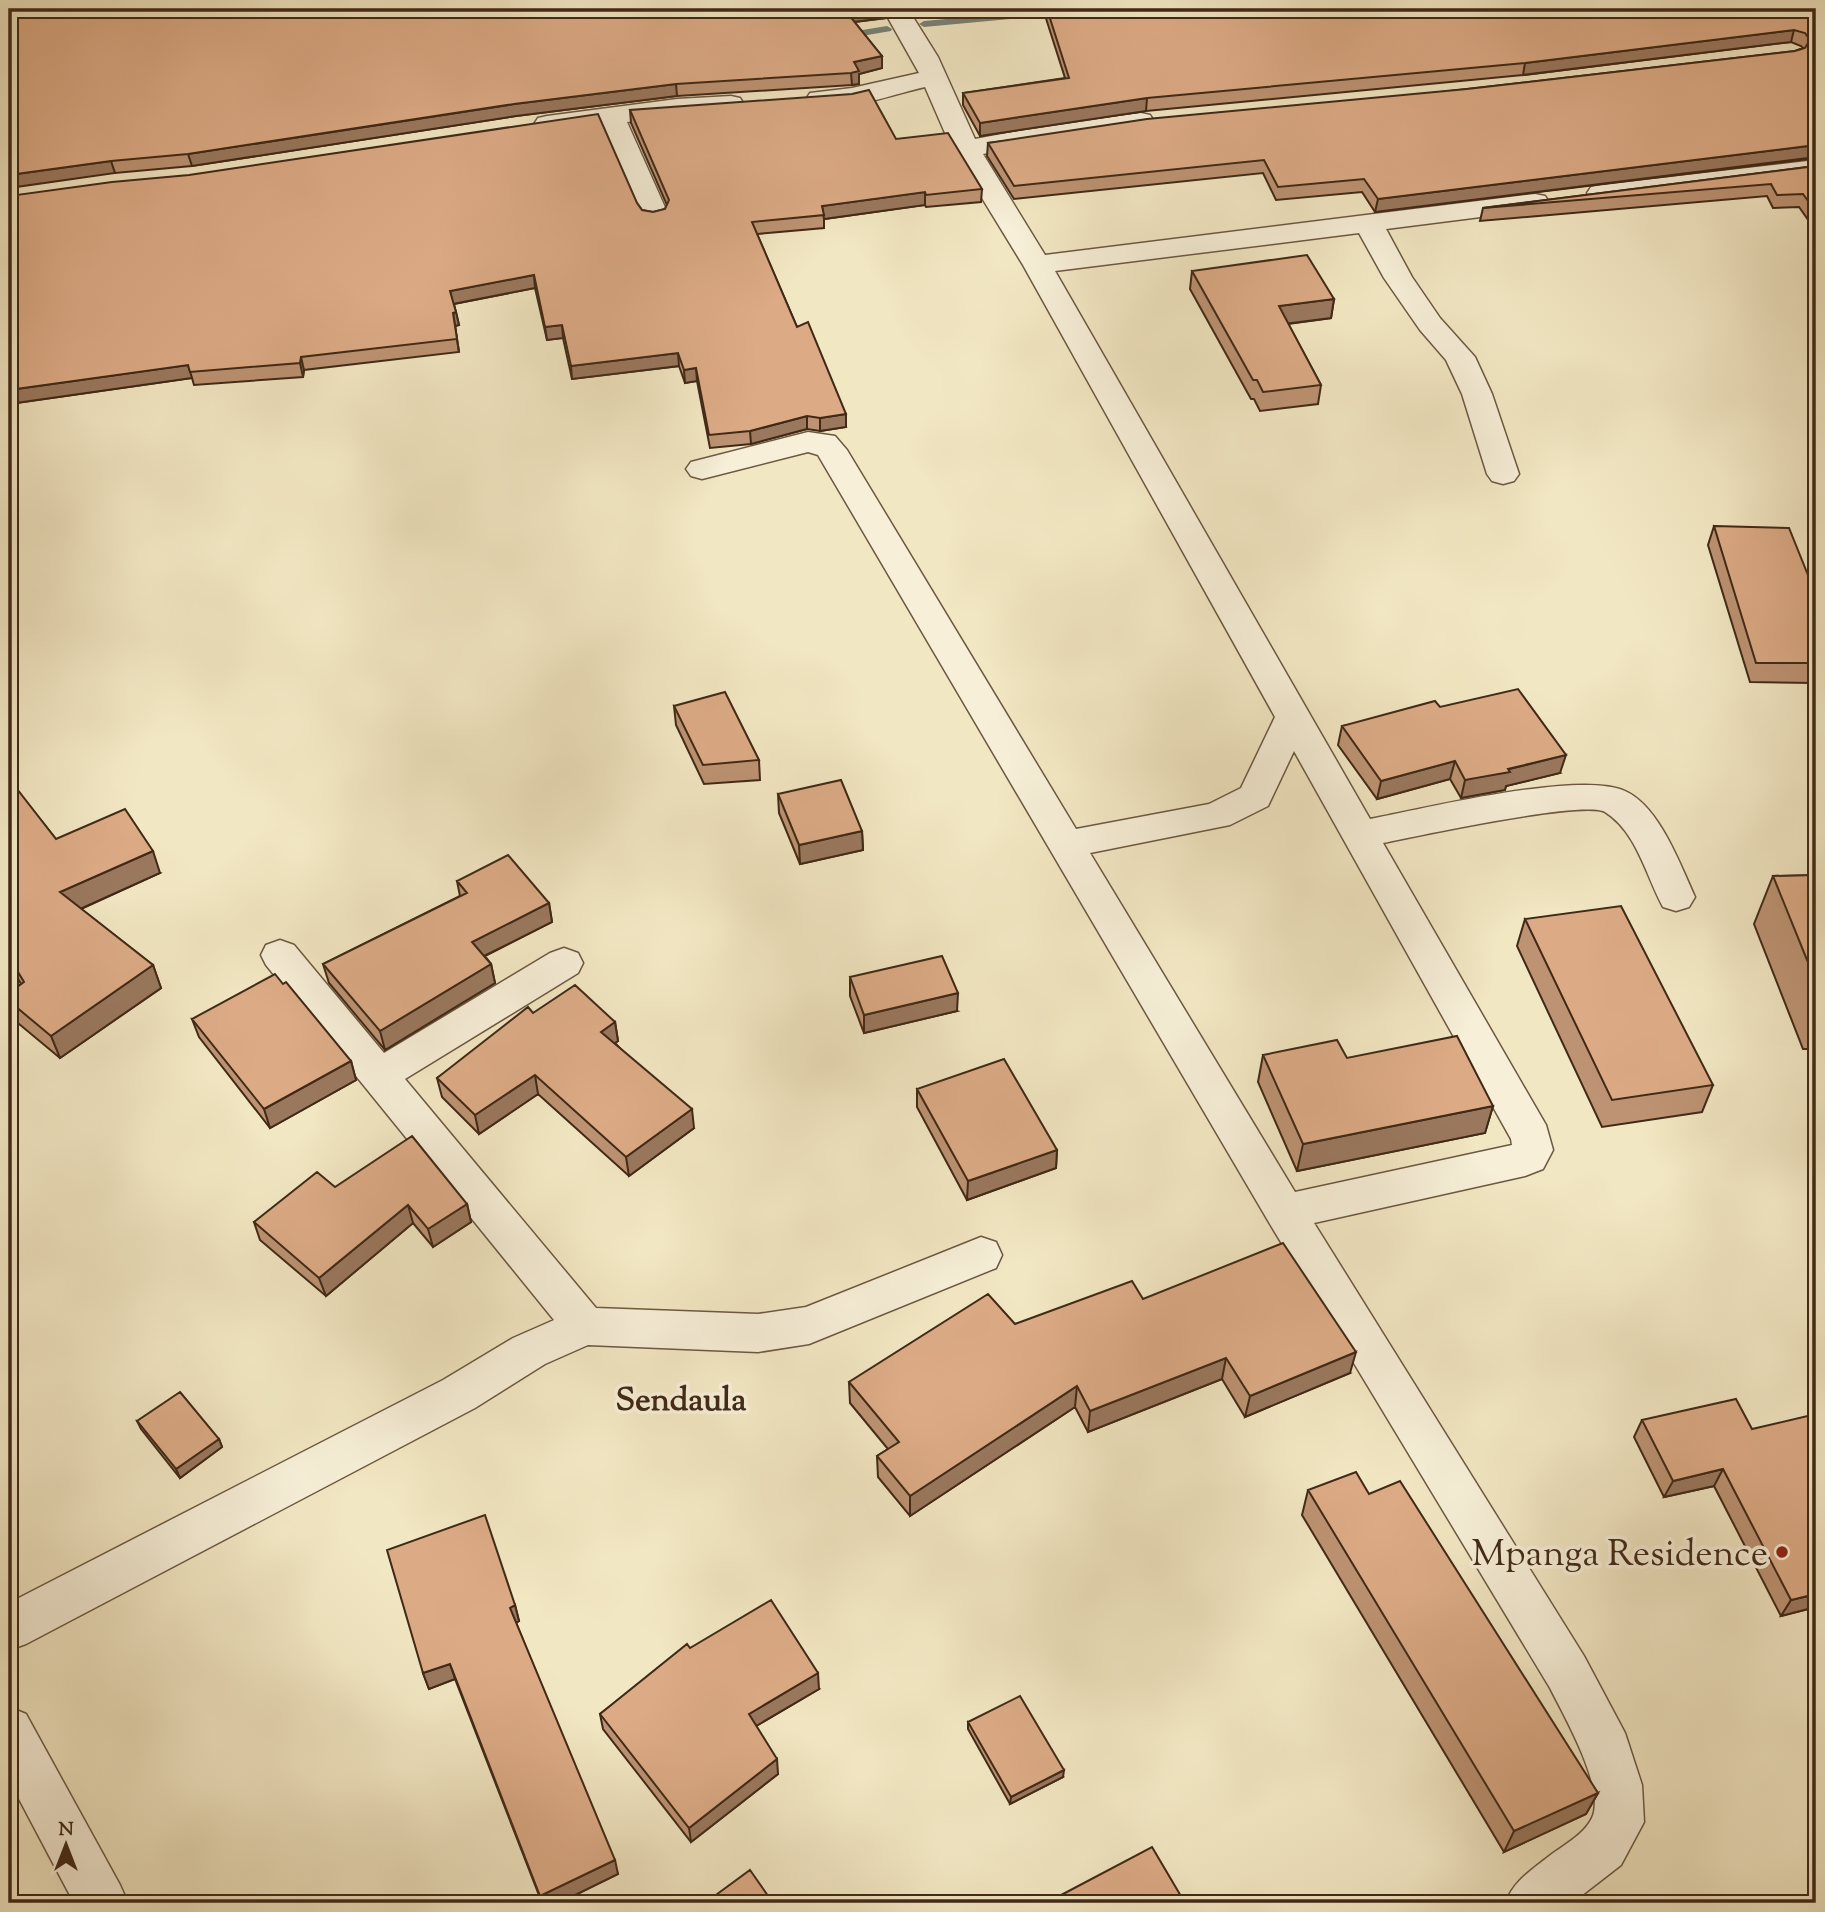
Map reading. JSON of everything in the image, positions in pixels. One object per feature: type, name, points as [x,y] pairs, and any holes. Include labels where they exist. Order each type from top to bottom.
[{"type":"street","points":[[896,9],[934,77],[966,149],[1037,265],[1531,1137],[1534,1148],[1531,1155],[1525,1159],[1285,1212]]},
{"type":"street","points":[[788,101],[852,96],[934,77]]},
{"type":"street","points":[[516,127],[677,107],[751,103]]},
{"type":"street","points":[[611,116],[654,214]]},
{"type":"street","points":[[966,149],[1050,133],[1164,120]]},
{"type":"street","points":[[1037,265],[1816,167]]},
{"type":"street","points":[[1368,223],[1398,278],[1422,312],[1460,357],[1477,394],[1503,474]]},
{"type":"street","points":[[702,469],[808,442],[824,443],[831,450],[1285,1212],[1567,1672],[1607,1750],[1617,1785],[1619,1822],[1603,1847],[1531,1903]]},
{"type":"street","points":[[1066,844],[1217,816],[1255,797],[1292,719]]},
{"type":"street","points":[[1358,835],[1561,797],[1609,797],[1633,814],[1676,897]]},
{"type":"street","points":[[280,955],[585,1326]]},
{"type":"street","points":[[379,1075],[564,963]]},
{"type":"street","points":[[9,1628],[459,1394],[529,1351],[585,1326],[758,1333],[809,1325],[981,1255]]},
{"type":"street","points":[[9,1731],[102,1903]]},
{"type":"building","points":[[9,9],[858,9],[845,10],[882,56],[854,62],[859,71],[851,73],[676,84],[514,104],[188,154],[9,175]]},
{"type":"building","points":[[1047,9],[1816,9],[1816,145],[1378,199],[1364,179],[1278,187],[1264,160],[1014,186],[988,143],[1147,119],[1467,89],[1795,51],[1805,48],[1810,40],[1805,33],[1794,30],[1525,63],[1147,98],[980,123],[963,93],[1069,78]]},
{"type":"building","points":[[869,90],[896,139],[948,133],[982,189],[926,195],[925,192],[822,206],[824,215],[752,222],[797,327],[808,322],[846,414],[820,418],[807,416],[750,431],[709,435],[696,368],[684,370],[678,353],[571,366],[562,325],[545,327],[534,275],[450,291],[456,312],[453,313],[457,339],[301,357],[300,363],[190,372],[188,365],[9,390],[9,196],[189,175],[598,114],[637,203],[642,210],[653,212],[665,209],[669,200],[630,110],[852,94]]},
{"type":"building","points":[[1816,166],[1816,212],[1803,194],[1777,195],[1771,184],[1483,208]]},
{"type":"building","points":[[1307,255],[1334,299],[1279,306],[1321,385],[1263,392],[1257,380],[1253,380],[1192,271]]},
{"type":"building","points":[[1714,526],[1789,528],[1816,595],[1816,663],[1756,663]]},
{"type":"building","points":[[1518,689],[1566,755],[1508,769],[1510,772],[1465,780],[1455,761],[1381,781],[1342,726],[1435,701],[1440,707]]},
{"type":"building","points":[[725,692],[759,760],[703,765],[674,706]]},
{"type":"building","points":[[9,780],[56,839],[125,809],[153,851],[60,892],[153,965],[51,1036],[9,1001],[9,993],[24,982],[9,957]]},
{"type":"building","points":[[841,780],[862,831],[799,845],[778,794]]},
{"type":"building","points":[[508,855],[549,903],[472,942],[491,964],[380,1031],[323,964],[467,893],[457,881]]},
{"type":"building","points":[[1816,875],[1816,982],[1773,876]]},
{"type":"building","points":[[1621,906],[1713,1085],[1612,1100],[1525,919]]},
{"type":"building","points":[[942,956],[958,993],[864,1015],[850,977]]},
{"type":"building","points":[[275,974],[283,984],[286,982],[351,1061],[264,1109],[192,1019]]},
{"type":"building","points":[[575,985],[615,1022],[601,1032],[692,1109],[626,1157],[535,1075],[475,1115],[437,1078],[528,1007],[533,1013]]},
{"type":"building","points":[[1457,1036],[1493,1106],[1303,1144],[1263,1055],[1337,1040],[1347,1058]]},
{"type":"building","points":[[1004,1059],[1057,1150],[968,1181],[917,1089]]},
{"type":"building","points":[[412,1136],[467,1204],[428,1229],[408,1205],[319,1278],[254,1222],[317,1172],[335,1187]]},
{"type":"building","points":[[1283,1243],[1356,1352],[1250,1396],[1226,1358],[1090,1411],[1077,1386],[910,1496],[877,1456],[899,1442],[849,1382],[988,1294],[1015,1324],[1132,1281],[1143,1299]]},
{"type":"building","points":[[180,1392],[219,1439],[176,1469],[137,1421]]},
{"type":"building","name":"Mpanga Residence","points":[[1736,1399],[1752,1429],[1816,1414],[1816,1594],[1791,1600],[1723,1469],[1673,1481],[1642,1420]]},
{"type":"building","points":[[1356,1472],[1369,1494],[1400,1481],[1598,1793],[1514,1831],[1308,1490]]},
{"type":"building","points":[[485,1515],[515,1605],[510,1608],[615,1860],[540,1896],[450,1664],[423,1673],[387,1550]]},
{"type":"building","points":[[771,1600],[818,1673],[749,1714],[777,1759],[689,1828],[600,1714],[687,1644],[690,1648]]},
{"type":"building","points":[[1020,1696],[1064,1770],[1011,1797],[968,1722]]},
{"type":"building","points":[[1152,1847],[1185,1903],[1046,1903]]},
{"type":"building","points":[[750,1870],[773,1903],[705,1903]]},
{"type":"waterway","points":[[924,24],[1065,11]]},
{"type":"waterway","points":[[844,36],[887,29]]},
{"type":"place","name":"Mpanga Residence","points":[[1782,1552]]},
{"type":"district","name":"Sendaula","points":[[681,1398]]}]
